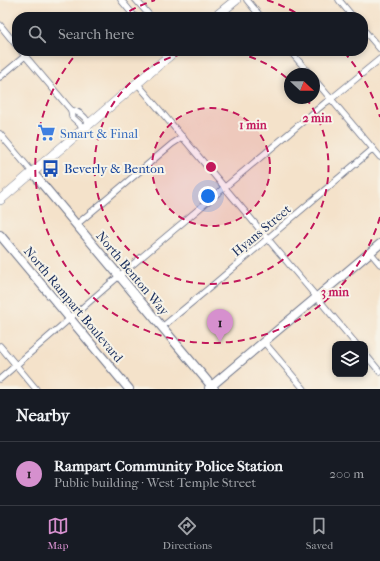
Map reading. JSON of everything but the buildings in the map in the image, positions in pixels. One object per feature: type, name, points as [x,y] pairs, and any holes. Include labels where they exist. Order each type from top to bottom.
[{"type":"main road","points":[[221,12],[236,0]]},
{"type":"main road","points":[[0,200],[167,56]]},
{"type":"street","points":[[121,0],[131,12]]},
{"type":"street","points":[[136,0],[146,12]]},
{"type":"street","points":[[247,0],[257,12]]},
{"type":"street","points":[[339,0],[349,12]]},
{"type":"street","points":[[0,25],[12,40]]},
{"type":"street","points":[[368,35],[380,49]]},
{"type":"street","points":[[0,77],[20,56]]},
{"type":"street","points":[[26,56],[71,110],[72,117],[87,126]]},
{"type":"street","points":[[294,56],[305,68]]},
{"type":"street","points":[[0,379],[119,276],[325,103],[380,59]]},
{"type":"street","points":[[137,83],[354,341]]},
{"type":"street","points":[[320,86],[380,157]]},
{"type":"street","points":[[71,110],[78,112],[84,118],[87,126]]},
{"type":"street","points":[[0,134],[33,173]]},
{"type":"street","points":[[76,225],[172,144],[183,137]]},
{"type":"street","name":"Hyans Street","points":[[162,327],[213,286],[373,149]]},
{"type":"street","name":"North Benton Way","points":[[33,173],[211,388]]},
{"type":"street","name":"North Rampart Boulevard","points":[[0,235],[129,389]]},
{"type":"street","points":[[211,388],[380,244]]},
{"type":"street","points":[[370,252],[380,264]]},
{"type":"street","points":[[264,342],[304,389]]},
{"type":"street","points":[[0,346],[36,389]]},
{"type":"street","points":[[368,358],[380,372]]},
{"type":"place","name":"Smart & Final","points":[[47,133]]},
{"type":"place","name":"Beverly & Benton","points":[[51,168]]},
{"type":"place","name":"Rampart Community Police Station","points":[[220,342]]}]
